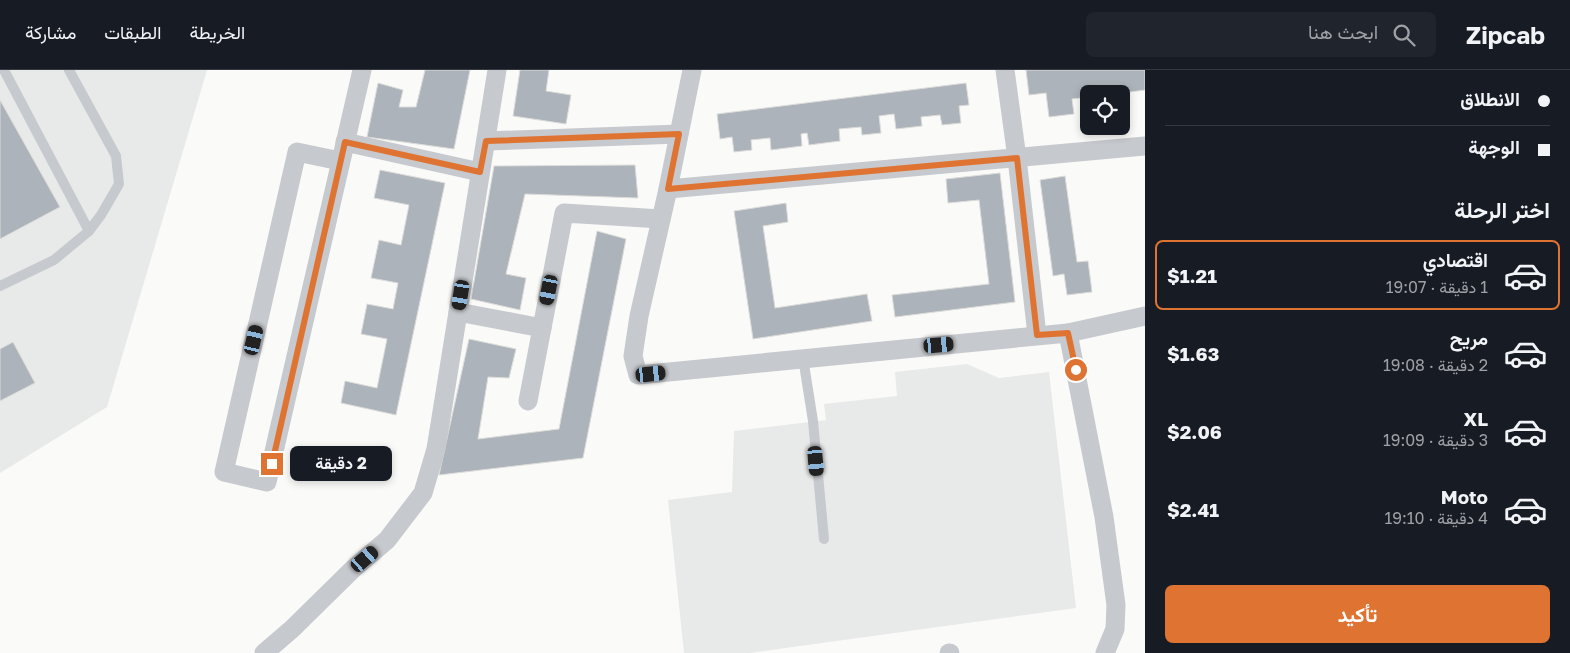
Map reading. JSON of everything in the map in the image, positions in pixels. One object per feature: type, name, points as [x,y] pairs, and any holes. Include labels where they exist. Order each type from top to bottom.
[{"type":"street","points":[[340,161],[297,152],[224,472],[268,482],[362,70]]},
{"type":"street","points":[[264,653],[292,629],[353,569],[387,540],[423,493],[436,449],[497,70]]},
{"type":"street","points":[[692,70],[668,189],[639,316],[633,356],[638,375],[1068,333],[1145,316]]},
{"type":"street","points":[[1004,70],[1017,158],[1037,335]]},
{"type":"street","points":[[486,141],[679,134]]},
{"type":"street","points":[[345,142],[480,172]]},
{"type":"street","points":[[668,189],[1145,146]]},
{"type":"street","points":[[528,401],[564,213],[661,219]]},
{"type":"street","points":[[458,312],[542,328]]},
{"type":"street","points":[[1068,333],[1104,518],[1116,605],[1115,629],[1105,653]]},
{"type":"lane","points":[[4,70],[89,231]]},
{"type":"lane","points":[[0,286],[54,260],[89,231],[101,215],[119,184],[116,156],[68,70]]},
{"type":"lane","points":[[803,358],[813,421],[824,539]]},
{"type":"shaded area","points":[[0,70],[207,70],[107,407],[0,473]]},
{"type":"shaded area","points":[[967,364],[999,378],[1049,372],[1076,608],[750,653],[684,653],[668,500],[732,492],[734,431],[826,420],[824,404],[897,396],[895,372]]},
{"type":"building","points":[[425,70],[470,70],[454,149],[367,137],[378,83],[403,90],[399,107],[416,107]]},
{"type":"building","points":[[520,70],[549,70],[546,91],[571,95],[566,124],[513,116]]},
{"type":"building","points":[[1026,70],[1145,70],[1145,90],[1130,92],[1130,85],[1080,85],[1080,98],[1072,99],[1074,114],[1049,117],[1046,93],[1029,95]]},
{"type":"building","points":[[966,83],[969,105],[959,106],[961,123],[942,125],[940,115],[921,117],[922,126],[896,129],[894,114],[879,116],[881,133],[862,135],[861,127],[839,129],[840,141],[809,145],[807,133],[801,134],[802,146],[771,150],[770,138],[751,140],[752,150],[734,152],[732,137],[720,139],[717,114]]},
{"type":"building","points":[[0,100],[60,207],[0,239]]},
{"type":"building","points":[[635,165],[638,198],[525,194],[506,274],[526,278],[520,310],[471,299],[494,166]]},
{"type":"building","points":[[380,170],[445,183],[396,415],[341,403],[345,381],[377,388],[387,339],[361,334],[367,304],[393,309],[398,283],[371,278],[379,240],[401,245],[409,205],[374,198]]},
{"type":"building","points":[[1000,173],[1015,302],[895,317],[892,295],[989,284],[979,200],[948,203],[946,179]]},
{"type":"building","points":[[1065,176],[1077,262],[1088,261],[1092,292],[1067,295],[1064,274],[1053,276],[1040,180]]},
{"type":"building","points":[[786,203],[788,222],[763,226],[775,308],[867,294],[872,321],[753,339],[734,211]]},
{"type":"building","points":[[597,231],[626,239],[583,458],[439,475],[469,339],[516,349],[509,378],[488,377],[478,439],[559,429]]},
{"type":"building","points":[[13,342],[35,383],[0,401],[0,349]]},
{"type":"route","points":[[272,464],[345,142],[480,172],[486,141],[679,134],[668,189],[1017,158],[1037,335],[1068,333],[1076,370]]}]
